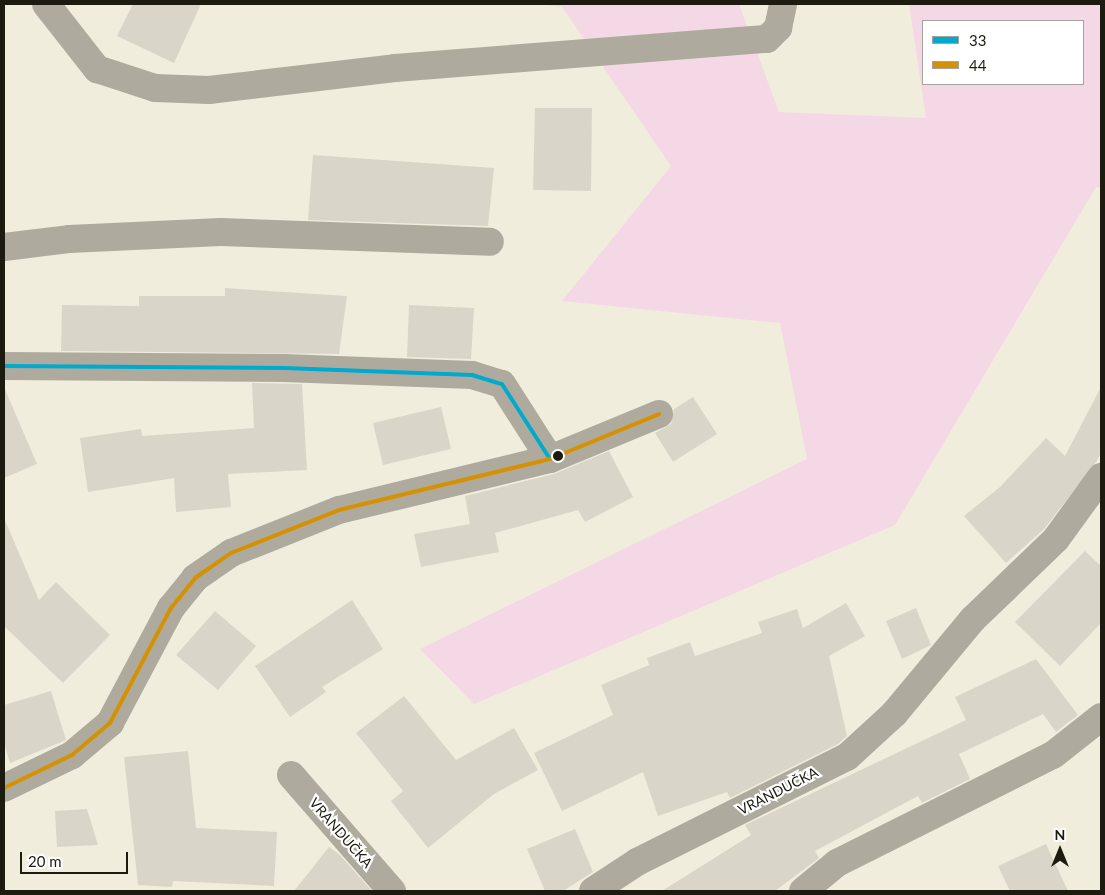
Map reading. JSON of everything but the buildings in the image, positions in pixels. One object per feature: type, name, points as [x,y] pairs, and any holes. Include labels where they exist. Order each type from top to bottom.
[{"type":"street","points":[[46,4],[96,69],[155,88],[209,90],[395,68],[767,39],[781,16]]},
{"type":"street","points":[[4,247],[69,239],[221,232],[490,242]]},
{"type":"street","points":[[4,366],[284,368],[472,376],[502,384],[550,459]]},
{"type":"street","points":[[4,788],[72,755],[110,723],[171,608],[195,578],[230,553],[339,510],[550,459],[659,414]]},
{"type":"street","name":"VRANDUČKA","points":[[593,891],[638,862],[847,757],[894,714],[973,620],[1056,539],[1101,477]]},
{"type":"street","points":[[803,891],[837,863],[1054,755],[1101,717]]},
{"type":"street","name":"VRANDUČKA","points":[[291,775],[392,891]]},
{"type":"shaded area","points":[[538,4],[739,4],[779,112],[926,118],[909,4],[1101,4],[1101,188],[1096,187],[895,525],[474,704],[420,649],[807,459],[780,323],[562,301],[671,166],[562,7]]},
{"type":"transit line","name":"33","points":[[4,366],[284,368],[472,375],[502,384],[550,459]]},
{"type":"transit line","name":"44","points":[[4,788],[72,755],[110,723],[171,608],[195,578],[231,553],[339,510],[550,459],[659,414]]}]
